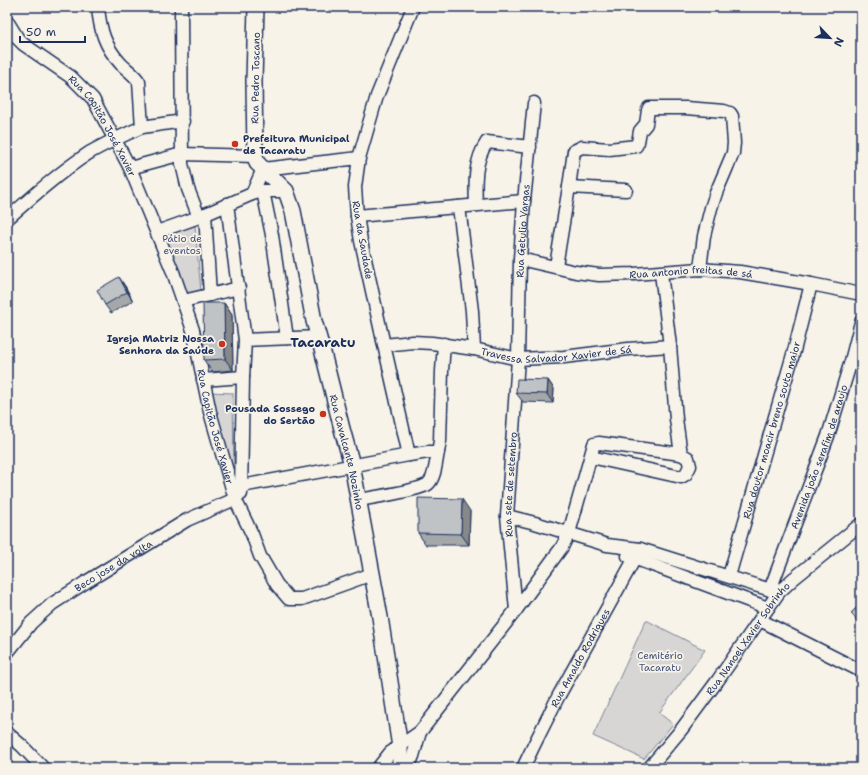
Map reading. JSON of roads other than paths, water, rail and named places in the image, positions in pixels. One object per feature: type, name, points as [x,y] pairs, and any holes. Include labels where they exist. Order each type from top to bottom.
[{"type":"main road","name":"Rua Pedro Toscano","points":[[255,156],[254,81],[256,7]]},
{"type":"main road","points":[[255,156],[257,163],[286,191]]},
{"type":"main road","name":"Rua Cavalcante Nozinho","points":[[286,191],[296,227],[314,321],[352,465],[372,574],[400,747],[400,768]]},
{"type":"street","points":[[98,7],[99,18],[106,45],[122,65],[139,82],[142,127]]},
{"type":"street","points":[[181,7],[183,121],[182,154],[184,175],[202,215],[210,295]]},
{"type":"street","name":"Rua da Saudade","points":[[410,455],[384,345],[357,216],[355,187],[359,158],[382,81],[408,24],[414,7]]},
{"type":"street","name":"Rua Capitão José Xavier","points":[[7,21],[18,39],[23,44],[71,77],[93,99],[130,168],[184,301],[193,330],[210,412],[238,504],[260,556],[278,585],[289,599],[302,599],[372,574]]},
{"type":"street","name":"Rua Getulio Vargas","points":[[518,359],[520,259],[524,201],[534,103]]},
{"type":"street","points":[[556,266],[570,187],[573,154],[575,150],[582,147],[609,149],[636,146],[640,131],[646,124],[648,110],[650,108],[716,110],[729,112],[732,116],[734,143],[733,153],[711,208],[704,236],[700,269]]},
{"type":"street","points":[[7,219],[47,184],[89,154],[115,139],[142,127],[183,121]]},
{"type":"street","points":[[476,205],[475,180],[477,164],[482,149],[487,142],[530,146]]},
{"type":"street","points":[[130,168],[182,154],[255,156]]},
{"type":"street","points":[[287,338],[272,235],[258,193],[263,169],[359,158]]},
{"type":"street","points":[[570,187],[626,190]]},
{"type":"street","points":[[157,232],[258,193],[286,191]]},
{"type":"street","points":[[357,216],[524,201]]},
{"type":"street","points":[[227,204],[245,340],[243,377],[242,486],[238,504]]},
{"type":"street","points":[[459,207],[472,311],[474,349]]},
{"type":"street","name":"Rua antonio freitas de sá","points":[[520,259],[556,266],[576,272],[599,275],[661,273],[700,269],[740,272],[861,294]]},
{"type":"street","points":[[661,273],[681,454]]},
{"type":"street","name":"Rua doutor moacir breno souto maior","points":[[729,576],[812,284]]},
{"type":"street","points":[[184,301],[239,288]]},
{"type":"street","name":"Avenida joão serafim de araujo","points":[[775,591],[828,436],[851,361],[861,322]]},
{"type":"street","points":[[245,340],[319,337]]},
{"type":"street","name":"Travessa Salvador Xavier de Sá","points":[[384,345],[413,342],[444,344],[518,359],[564,357],[628,349],[670,346]]},
{"type":"street","points":[[358,500],[393,494],[426,485],[432,479],[433,452],[440,441],[444,344]]},
{"type":"street","name":"Rua sete de setembro","points":[[516,610],[507,516],[518,359]]},
{"type":"street","points":[[203,380],[243,377]]},
{"type":"street","points":[[378,768],[390,753],[420,732],[516,610],[562,547],[569,533],[592,453],[595,443],[681,454],[688,458],[690,462],[689,469],[686,474],[681,477],[592,453]]},
{"type":"street","points":[[242,486],[352,465],[433,452]]},
{"type":"street","name":"Beco jose da volta","points":[[7,653],[32,623],[52,604],[86,582],[187,520],[238,504]]},
{"type":"street","points":[[507,516],[638,554],[706,569],[775,591]]},
{"type":"street","name":"Rua Nanoel Xavier Sobrinho","points":[[649,768],[706,697],[768,608],[775,591],[793,579],[861,524]]},
{"type":"street","points":[[638,554],[701,583],[768,608]]},
{"type":"street","name":"Rua Amaldo Rodrigues","points":[[524,768],[528,755],[558,697],[638,554]]},
{"type":"street","points":[[701,583],[706,569]]},
{"type":"street","points":[[760,620],[861,671]]},
{"type":"street","points":[[408,768],[420,732]]},
{"type":"street","points":[[7,733],[44,768]]},
{"type":"place","name":"Prefeitura Municipal de Tacaratu","points":[[235,144]]},
{"type":"place","name":"Igreja Matriz Nossa Senhora da Saúde","points":[[222,344]]},
{"type":"place","name":"Pousada Sossego do Sertão","points":[[323,414]]},
{"type":"district","name":"Tacaratu","points":[[323,342]]},
{"type":"park label","name":"Pátio de eventos","points":[[182,244]]},
{"type":"park label","name":"Cemitério Tacaratu","points":[[660,660]]}]
